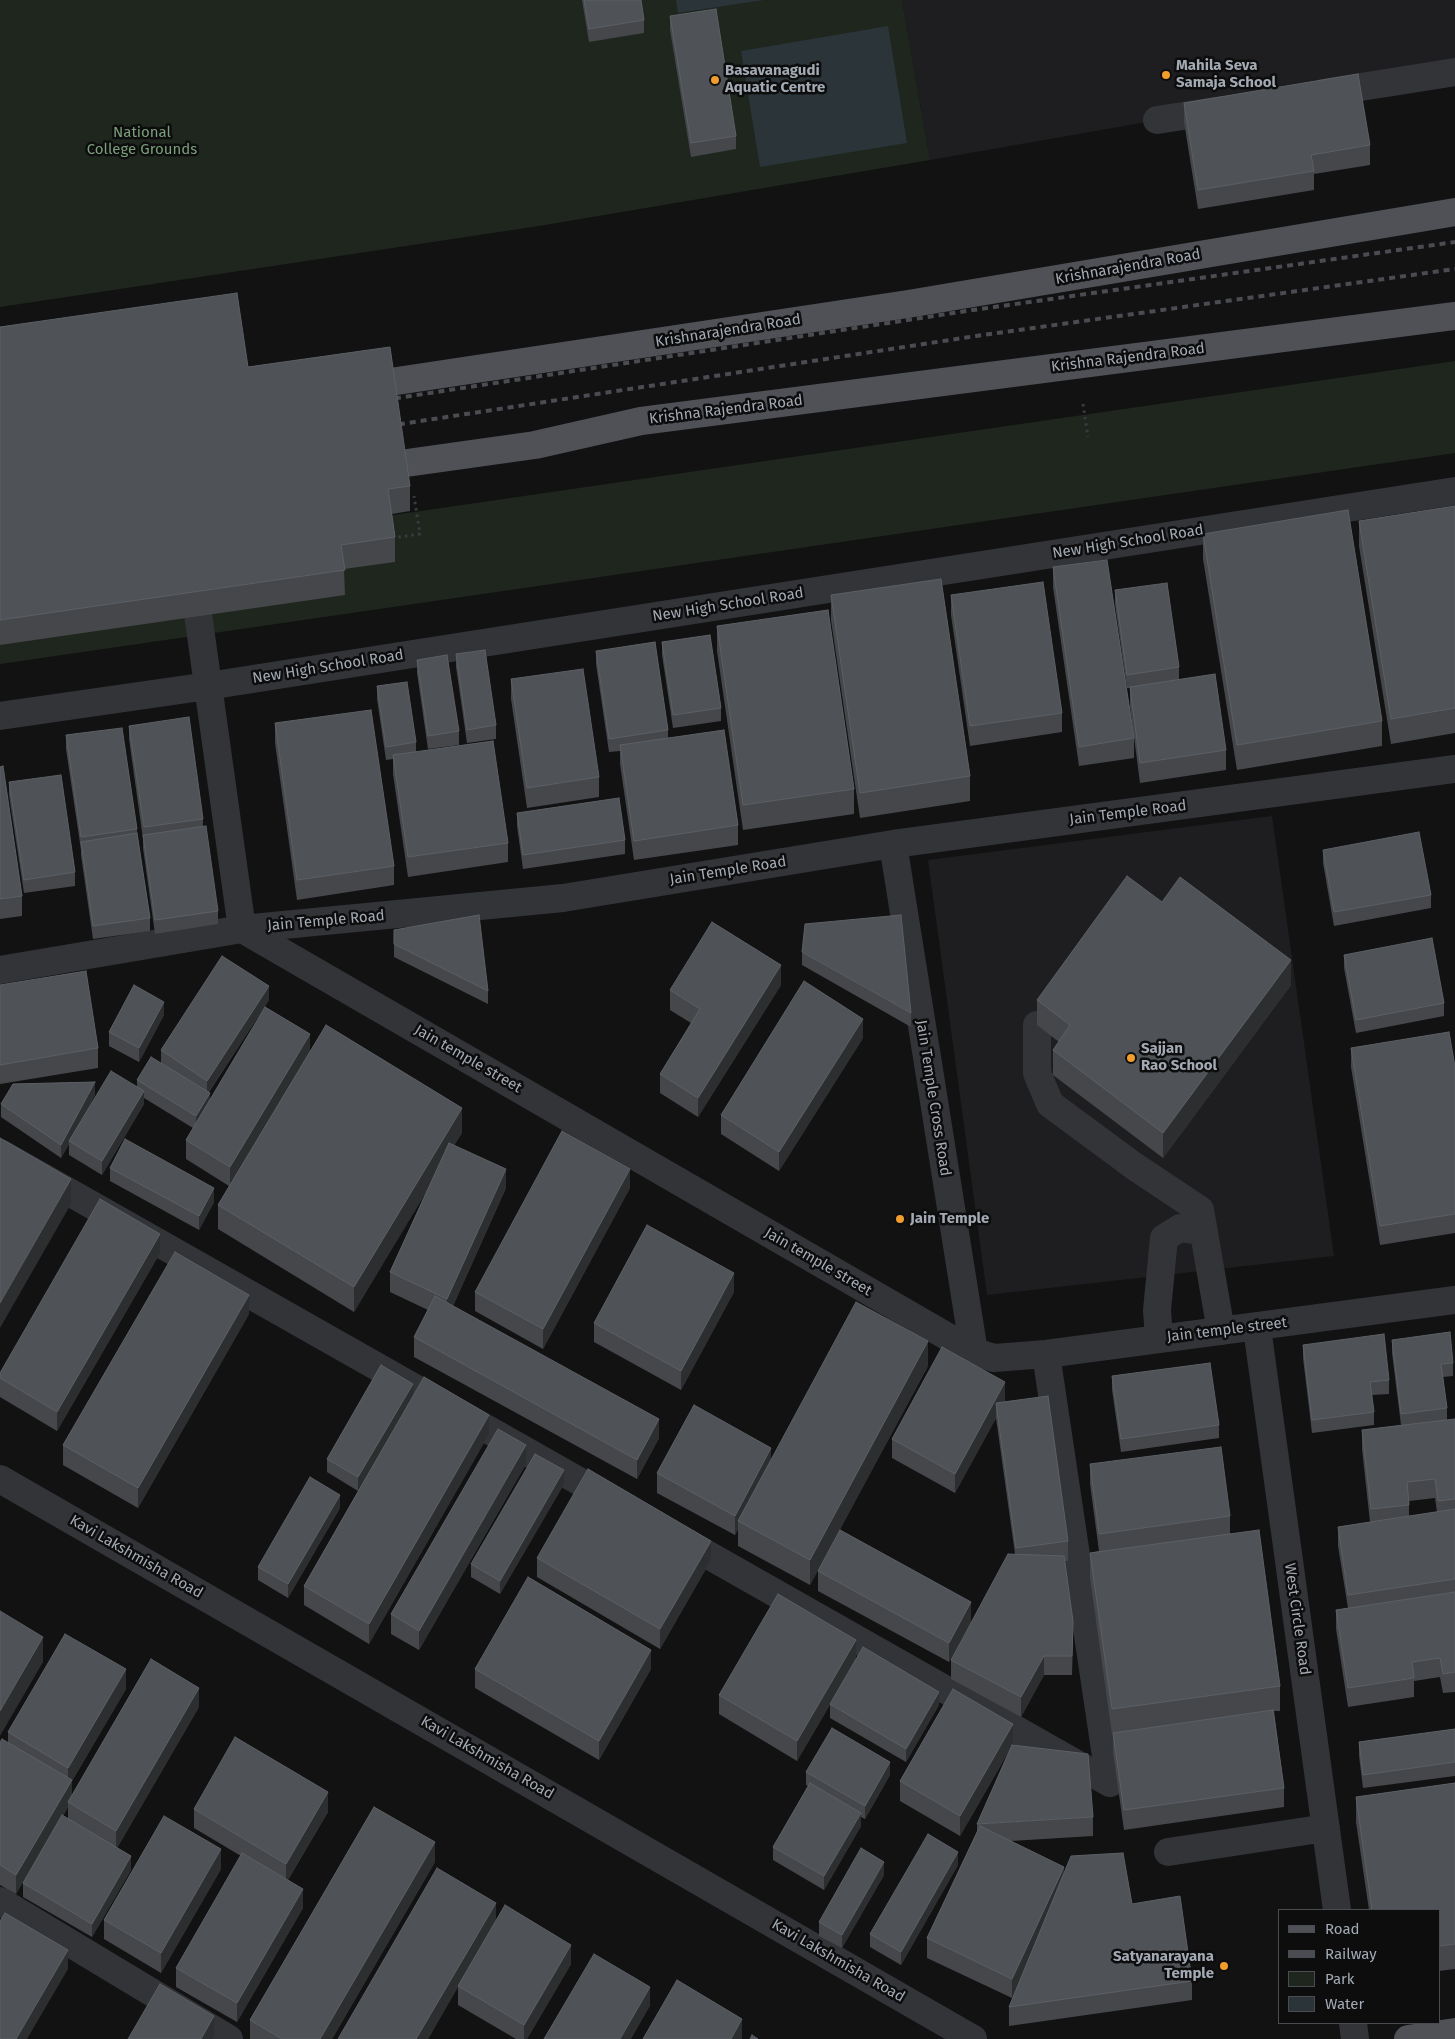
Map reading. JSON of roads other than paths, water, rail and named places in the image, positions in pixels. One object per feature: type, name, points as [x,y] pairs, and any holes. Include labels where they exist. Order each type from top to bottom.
[{"type":"main road","name":"Krishnarajendra Road","points":[[330,391],[908,304],[1455,212]]},
{"type":"main road","name":"Krishna Rajendra Road","points":[[347,471],[535,446],[641,421],[1455,316]]},
{"type":"main road","points":[[1408,2039],[1455,2032]]},
{"type":"street","points":[[1301,97],[1455,72]]},
{"type":"street","points":[[1156,120],[1243,106]]},
{"type":"street","name":"New High School Road","points":[[0,716],[208,686],[1455,491]]},
{"type":"street","points":[[190,555],[242,929]]},
{"type":"street","name":"Jain Temple Road","points":[[0,970],[242,929],[563,898],[893,844],[1455,769]]},
{"type":"street","name":"Jain Temple Cross Road","points":[[893,844],[974,1352]]},
{"type":"street","name":"Jain temple street","points":[[242,929],[974,1352],[994,1358],[1046,1354],[1159,1338],[1257,1328],[1455,1300]]},
{"type":"street","points":[[1037,1025],[1037,1073],[1050,1104],[1134,1166],[1200,1210],[1221,1332]]},
{"type":"street","points":[[0,1153],[633,1512]]},
{"type":"street","points":[[1159,1338],[1157,1310],[1164,1238],[1180,1228],[1203,1230]]},
{"type":"street","name":"West Circle Road","points":[[1257,1328],[1337,1909]]},
{"type":"street","points":[[659,1527],[1110,1783],[1046,1354]]},
{"type":"street","name":"Kavi Lakshmisha Road","points":[[0,1479],[973,2039]]},
{"type":"street","points":[[1168,1852],[1326,1828]]},
{"type":"street","points":[[0,1901],[229,2039]]},
{"type":"street","points":[[1352,2024],[1355,2039]]},
{"type":"water","points":[[676,0],[764,0],[678,13]]},
{"type":"water","points":[[888,26],[907,143],[760,167],[741,51]]},
{"type":"railway","points":[[384,400],[973,310],[1455,242]]},
{"type":"railway","points":[[388,426],[976,336],[1455,269]]},
{"type":"place","name":"Mahila Seva Samaja School","points":[[1166,75]]},
{"type":"place","name":"Basavanagudi Aquatic Centre","points":[[715,80]]},
{"type":"place","name":"Sajjan Rao School","points":[[1131,1058]]},
{"type":"place","name":"Jain Temple","points":[[900,1219]]},
{"type":"place","name":"Satyanarayana Temple","points":[[1224,1966]]},
{"type":"park label","name":"National College Grounds","points":[[142,142]]}]
